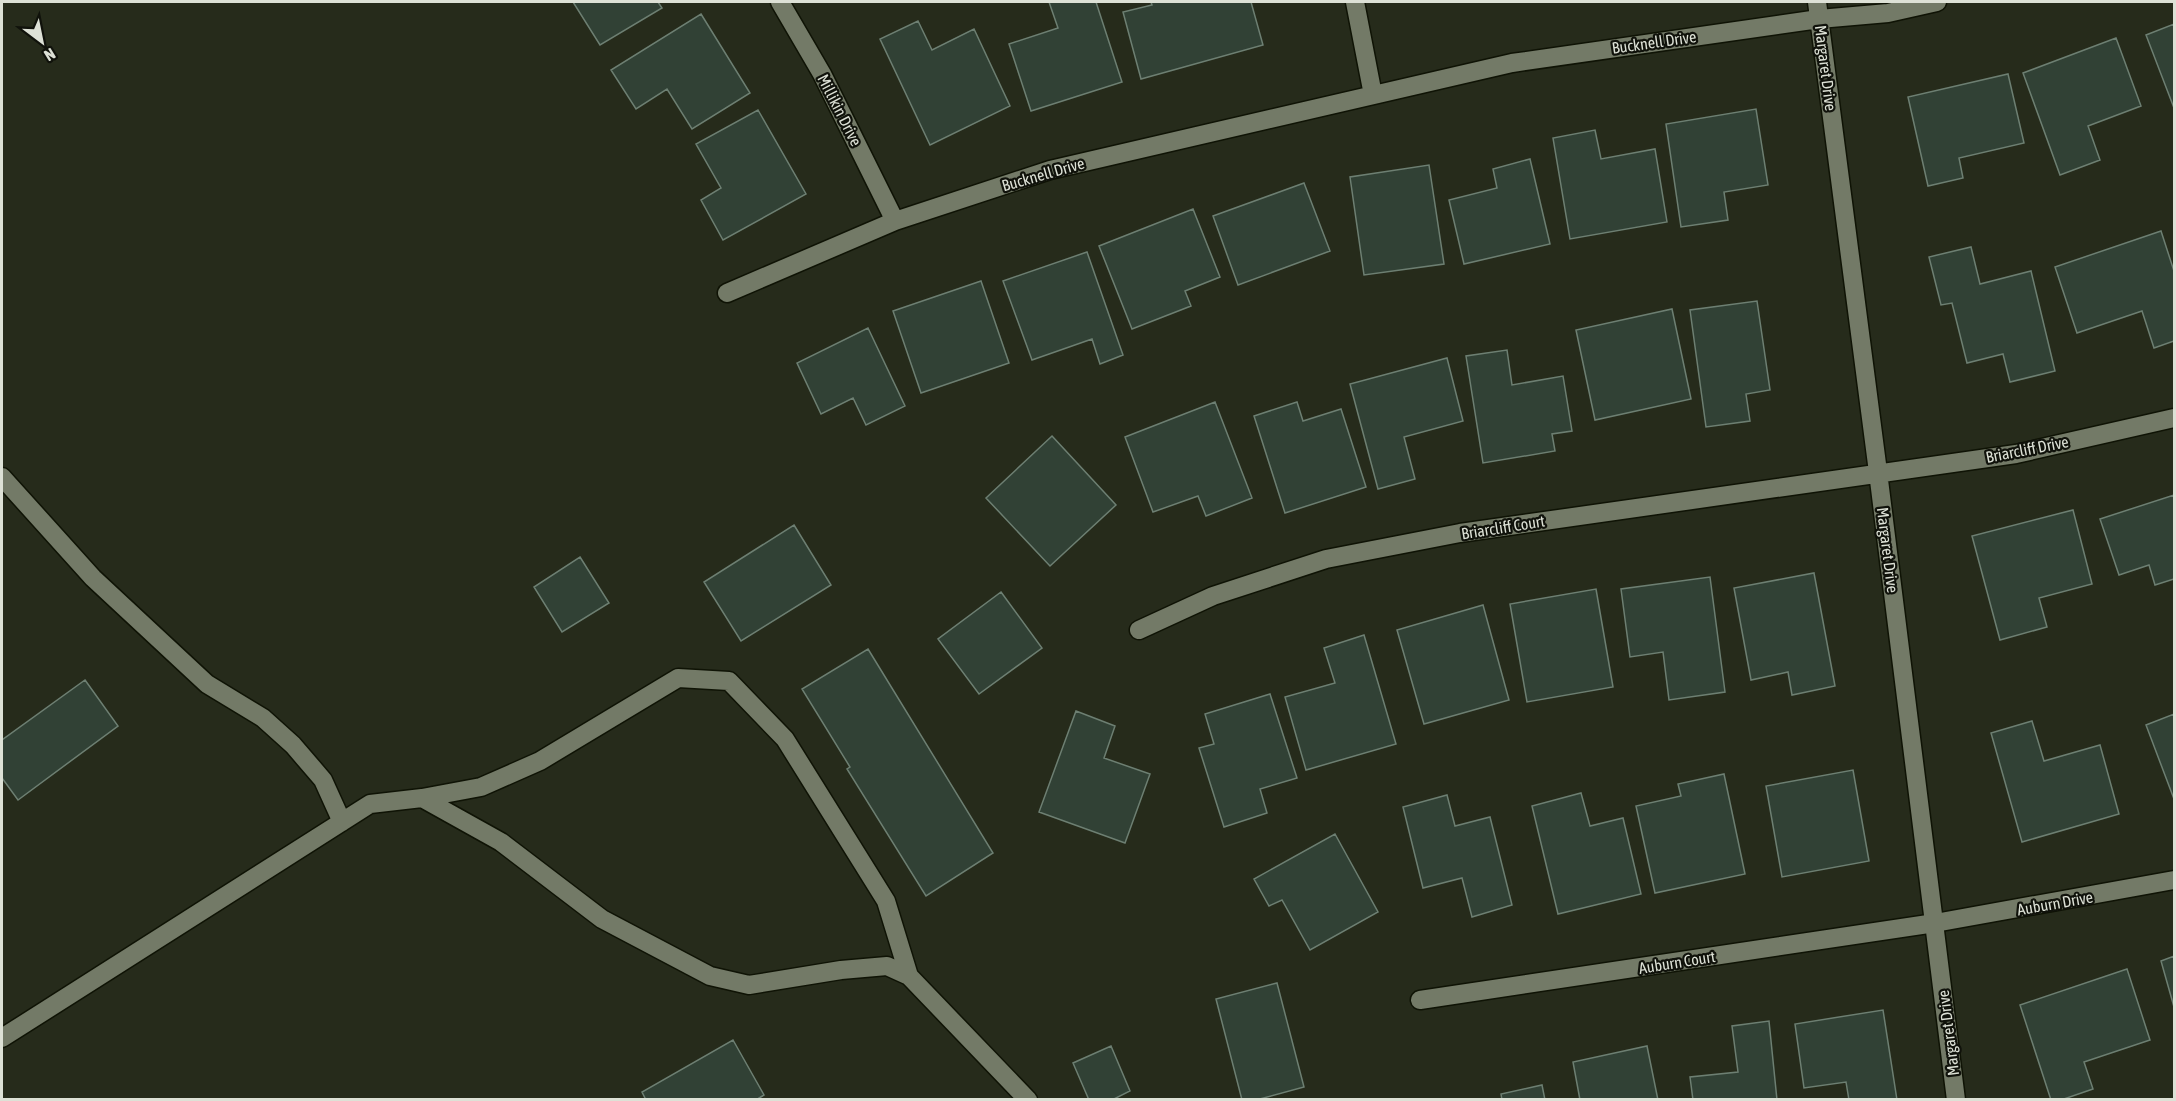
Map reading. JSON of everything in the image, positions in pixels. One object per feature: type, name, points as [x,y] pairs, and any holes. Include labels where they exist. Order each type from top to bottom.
[{"type":"street","name":"Millikin Drive","points":[[780,2],[822,74],[895,221]]},
{"type":"street","points":[[1355,2],[1372,95]]},
{"type":"street","name":"Bucknell Drive","points":[[727,293],[895,221],[1050,170],[1512,63],[1818,10],[1888,13],[1937,2]]},
{"type":"street","name":"Margaret Drive","points":[[1818,10],[1956,1100]]},
{"type":"street","name":"Briarcliff Drive","points":[[1878,472],[2016,454],[2175,418]]},
{"type":"street","name":"Briarcliff Court","points":[[1139,630],[1213,596],[1326,560],[1460,533],[1878,472]]},
{"type":"street","points":[[2,477],[93,578],[207,684],[263,718],[293,745],[323,780],[342,822]]},
{"type":"street","points":[[2,1038],[370,804],[422,798],[481,786],[540,761],[678,678],[729,681],[785,738],[886,901],[909,976]]},
{"type":"street","points":[[422,798],[501,842],[602,919],[710,976],[749,985],[841,970],[887,966],[909,976],[1028,1100]]},
{"type":"street","name":"Auburn Drive","points":[[1935,923],[2175,880]]},
{"type":"street","name":"Auburn Court","points":[[1420,1000],[1935,923]]},
{"type":"building","points":[[573,2],[658,2],[662,8],[600,45]]},
{"type":"building","points":[[1049,2],[1096,2],[1122,82],[1031,111],[1009,44],[1058,28]]},
{"type":"building","points":[[1151,2],[1251,2],[1263,45],[1141,79],[1123,12],[1152,5]]},
{"type":"building","points":[[701,14],[750,93],[692,129],[667,89],[636,109],[611,70]]},
{"type":"building","points":[[918,21],[932,50],[974,29],[1010,106],[930,145],[880,39]]},
{"type":"building","points":[[2174,24],[2174,108],[2146,35]]},
{"type":"building","points":[[2116,38],[2141,106],[2088,126],[2100,160],[2060,175],[2023,73]]},
{"type":"building","points":[[2008,74],[2024,143],[1959,158],[1963,178],[1928,186],[1908,97]]},
{"type":"building","points":[[1756,109],[1768,185],[1724,192],[1728,220],[1681,227],[1666,124]]},
{"type":"building","points":[[758,110],[806,194],[723,240],[701,200],[721,188],[696,144]]},
{"type":"building","points":[[1595,130],[1601,159],[1655,149],[1667,222],[1570,239],[1553,138]]},
{"type":"building","points":[[1530,159],[1550,244],[1464,264],[1449,200],[1497,188],[1493,169]]},
{"type":"building","points":[[1429,165],[1444,264],[1364,275],[1350,177]]},
{"type":"building","points":[[1304,183],[1330,251],[1238,285],[1213,216]]},
{"type":"building","points":[[1193,209],[1220,277],[1185,291],[1191,306],[1132,329],[1099,246]]},
{"type":"building","points":[[2161,231],[2174,271],[2174,341],[2154,348],[2142,311],[2077,333],[2055,267]]},
{"type":"building","points":[[1971,247],[1980,284],[2031,271],[2055,371],[2010,382],[2003,354],[1967,363],[1952,303],[1941,305],[1929,257]]},
{"type":"building","points":[[1087,252],[1123,355],[1100,364],[1092,339],[1032,360],[1003,281]]},
{"type":"building","points":[[981,281],[1009,363],[921,393],[893,311]]},
{"type":"building","points":[[1757,301],[1770,390],[1746,394],[1750,421],[1706,427],[1690,310]]},
{"type":"building","points":[[1672,309],[1691,399],[1595,420],[1576,330]]},
{"type":"building","points":[[868,328],[905,406],[866,425],[853,398],[821,414],[797,363]]},
{"type":"building","points":[[1507,350],[1512,385],[1563,376],[1572,431],[1552,434],[1555,451],[1483,463],[1466,356]]},
{"type":"building","points":[[1447,358],[1463,421],[1404,437],[1415,479],[1378,489],[1350,384]]},
{"type":"building","points":[[1215,402],[1252,498],[1206,516],[1198,496],[1153,512],[1125,437]]},
{"type":"building","points":[[1297,402],[1303,421],[1341,409],[1366,487],[1285,513],[1254,416]]},
{"type":"building","points":[[1052,436],[1116,505],[1050,566],[986,498]]},
{"type":"building","points":[[2174,495],[2174,579],[2155,585],[2149,565],[2119,575],[2100,519]]},
{"type":"building","points":[[2073,510],[2092,584],[2039,598],[2047,627],[2000,640],[1972,536]]},
{"type":"building","points":[[794,525],[831,585],[741,641],[704,582]]},
{"type":"building","points":[[580,557],[609,603],[562,632],[534,587]]},
{"type":"building","points":[[1814,573],[1835,686],[1792,695],[1788,672],[1751,680],[1734,588]]},
{"type":"building","points":[[1710,577],[1725,692],[1669,700],[1663,652],[1630,657],[1621,589]]},
{"type":"building","points":[[1596,589],[1613,687],[1527,702],[1510,604]]},
{"type":"building","points":[[1001,592],[1042,648],[979,694],[938,639]]},
{"type":"building","points":[[1483,605],[1509,700],[1424,724],[1397,630]]},
{"type":"building","points":[[1364,635],[1396,744],[1306,770],[1285,697],[1335,683],[1324,648]]},
{"type":"building","points":[[868,649],[993,853],[926,896],[847,769],[850,767],[802,689]]},
{"type":"building","points":[[85,680],[118,726],[18,800],[2,778],[2,740]]},
{"type":"building","points":[[1270,694],[1297,778],[1260,789],[1267,813],[1224,827],[1199,748],[1214,744],[1205,714]]},
{"type":"building","points":[[1076,711],[1115,726],[1104,758],[1150,774],[1125,843],[1039,812]]},
{"type":"building","points":[[2174,714],[2174,799],[2146,725]]},
{"type":"building","points":[[2032,721],[2044,761],[2100,745],[2119,814],[2022,842],[1991,733]]},
{"type":"building","points":[[1853,770],[1869,861],[1782,877],[1766,786]]},
{"type":"building","points":[[1724,774],[1745,874],[1655,893],[1636,806],[1681,796],[1678,784]]},
{"type":"building","points":[[1581,793],[1590,826],[1623,818],[1641,894],[1558,914],[1532,806]]},
{"type":"building","points":[[1447,795],[1455,826],[1490,817],[1512,905],[1472,917],[1462,878],[1423,888],[1403,807]]},
{"type":"building","points":[[1335,834],[1378,912],[1310,950],[1282,900],[1269,906],[1254,879]]},
{"type":"building","points":[[2174,956],[2174,1007],[2161,961]]},
{"type":"building","points":[[2127,969],[2150,1040],[2084,1062],[2093,1089],[2061,1100],[2051,1100],[2020,1005]]},
{"type":"building","points":[[1277,983],[1304,1087],[1256,1100],[1242,1100],[1216,999]]},
{"type":"building","points":[[1883,1010],[1897,1100],[1849,1100],[1846,1082],[1804,1088],[1795,1024]]},
{"type":"building","points":[[1769,1021],[1777,1100],[1693,1100],[1690,1077],[1738,1072],[1732,1026]]},
{"type":"building","points":[[733,1040],[764,1095],[756,1100],[646,1100],[642,1092]]},
{"type":"building","points":[[1111,1046],[1130,1091],[1112,1100],[1089,1100],[1073,1063]]},
{"type":"building","points":[[1647,1046],[1658,1100],[1580,1100],[1573,1062]]},
{"type":"building","points":[[1542,1085],[1545,1100],[1502,1100],[1501,1094]]}]
